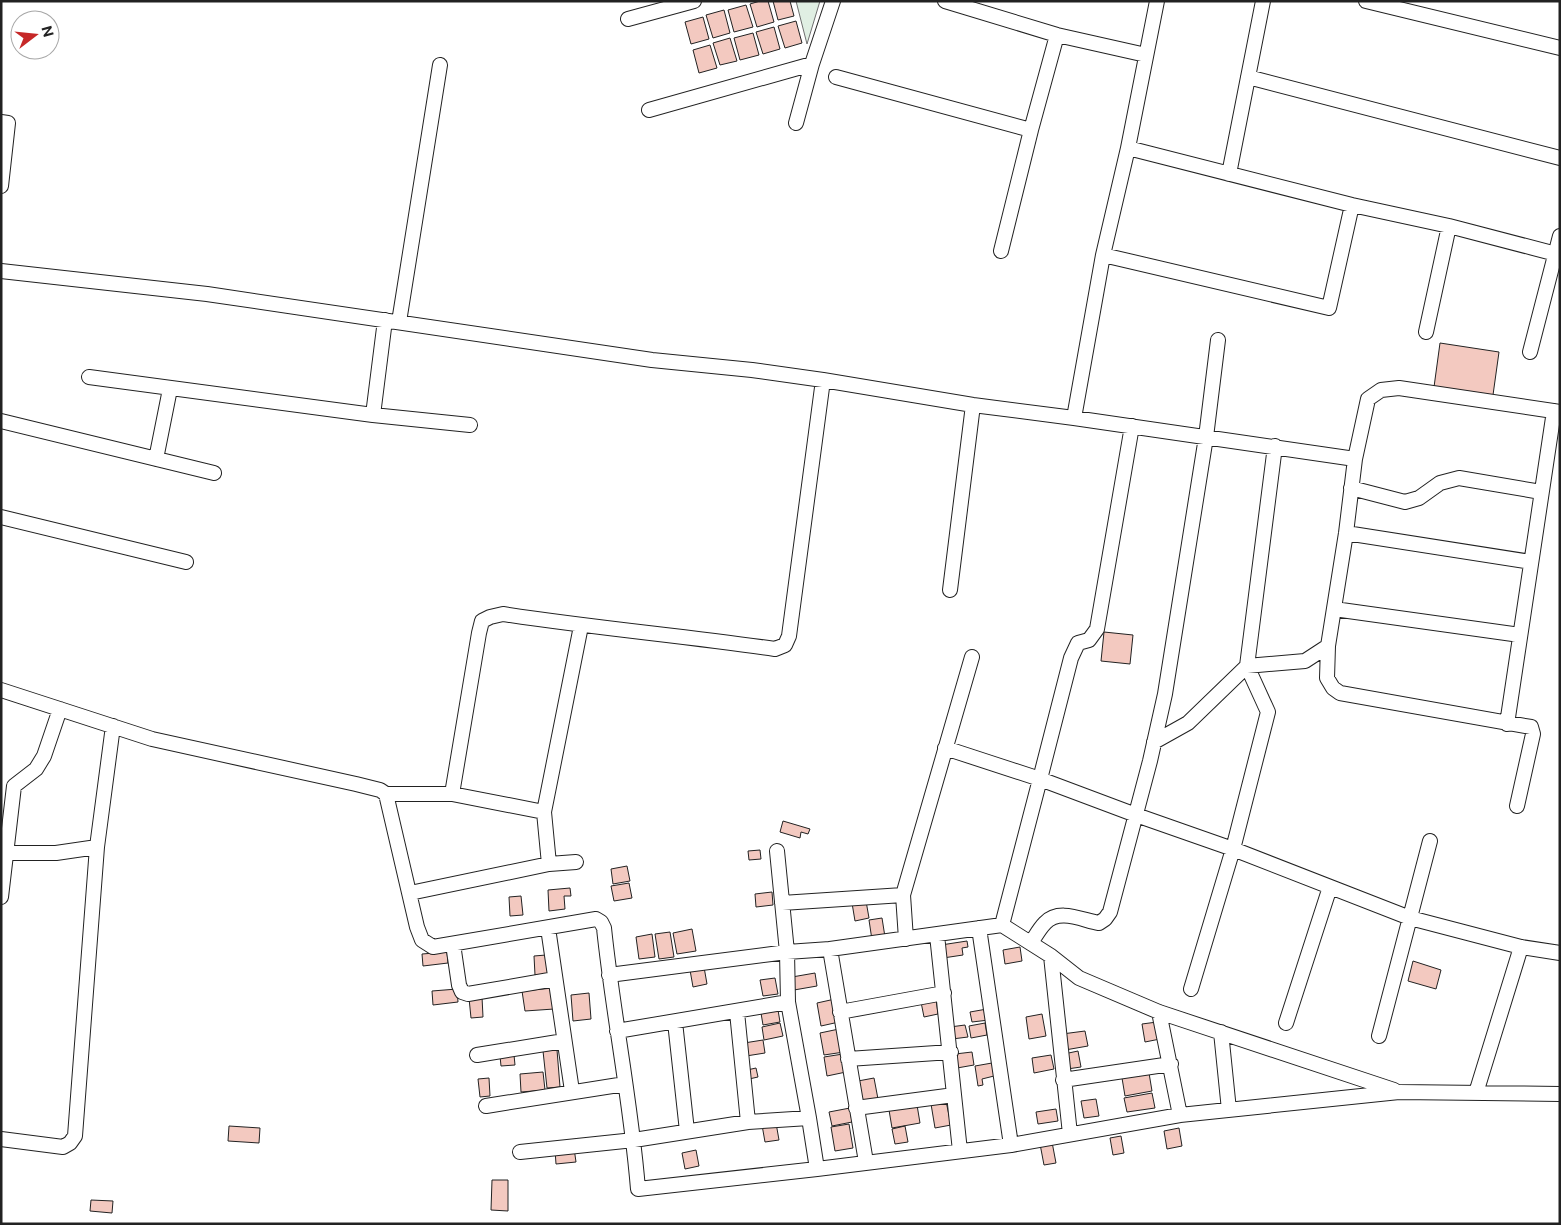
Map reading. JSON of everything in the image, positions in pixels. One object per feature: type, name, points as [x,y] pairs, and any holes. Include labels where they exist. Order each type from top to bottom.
[{"type":"street","points":[[628,19],[694,1]]},
{"type":"street","points":[[796,123],[812,64],[833,1]]},
{"type":"street","points":[[945,1],[1057,35],[1146,55]]},
{"type":"street","points":[[1074,418],[1103,255],[1128,148],[1157,1]]},
{"type":"street","points":[[1229,174],[1263,1]]},
{"type":"street","points":[[1366,1],[1560,48]]},
{"type":"street","points":[[1001,251],[1057,35]]},
{"type":"street","points":[[648,110],[812,64]]},
{"type":"street","points":[[373,415],[440,65]]},
{"type":"street","points":[[836,77],[1031,130]]},
{"type":"street","points":[[1248,77],[1560,158]]},
{"type":"street","points":[[1,122],[8,123],[1,186]]},
{"type":"street","points":[[1128,148],[1352,205],[1449,226],[1558,255]]},
{"type":"street","points":[[1103,255],[1328,308],[1352,205]]},
{"type":"street","points":[[1426,332],[1449,226]]},
{"type":"street","points":[[1530,352],[1558,255],[1560,236]]},
{"type":"street","points":[[1,271],[208,294],[652,360],[752,370],[823,380],[973,405],[1275,446],[1355,459]]},
{"type":"street","points":[[1031,943],[1046,922],[1056,916],[1068,915],[1099,923],[1110,912],[1165,694],[1206,437],[1218,340]]},
{"type":"street","points":[[89,377],[373,415],[470,425]]},
{"type":"street","points":[[452,794],[479,633],[482,621],[490,617],[503,614],[581,626],[775,649],[785,645],[789,636],[823,380]]},
{"type":"street","points":[[156,459],[170,388]]},
{"type":"street","points":[[1507,724],[1542,492],[1557,411],[1399,388],[1381,390],[1368,399],[1355,459],[1346,533],[1328,646],[1327,678],[1333,688],[1340,694],[1507,724],[1531,727],[1533,731],[1517,806]]},
{"type":"street","points":[[950,590],[973,405]]},
{"type":"street","points":[[1,421],[214,473]]},
{"type":"street","points":[[1002,925],[1071,658],[1078,643],[1089,640],[1097,629],[1132,426]]},
{"type":"street","points":[[1191,989],[1233,849],[1268,712],[1247,666],[1275,446]]},
{"type":"street","points":[[1352,488],[1405,502],[1419,498],[1440,483],[1459,478],[1542,492]]},
{"type":"street","points":[[1,517],[186,562]]},
{"type":"street","points":[[1346,533],[1531,562]]},
{"type":"street","points":[[1334,609],[1520,635]]},
{"type":"street","points":[[549,864],[544,812],[581,626]]},
{"type":"street","points":[[1154,742],[1188,723],[1247,666],[1306,661],[1328,646]]},
{"type":"street","points":[[906,939],[903,895],[972,657]]},
{"type":"street","points":[[1,690],[152,739],[356,784],[380,790],[386,794],[452,794],[544,812]]},
{"type":"street","points":[[1,898],[14,786],[36,769],[44,756],[60,709]]},
{"type":"street","points":[[1,1139],[63,1147],[70,1143],[75,1136],[97,847],[113,726]]},
{"type":"street","points":[[945,748],[1040,779],[1233,849],[1410,918],[1521,947],[1560,953]]},
{"type":"street","points":[[386,794],[417,927],[422,940],[433,947],[596,919],[601,922],[604,928],[608,975],[634,1140],[638,1189],[1010,1145],[1180,1115],[1399,1092],[1560,1094]]},
{"type":"street","points":[[1378,1036],[1430,841]]},
{"type":"street","points":[[7,853],[56,853],[97,847]]},
{"type":"street","points":[[777,851],[787,952],[788,1002],[817,1169]]},
{"type":"street","points":[[410,894],[549,864],[576,862]]},
{"type":"street","points":[[1286,1023],[1330,887]]},
{"type":"street","points":[[782,903],[903,895]]},
{"type":"street","points":[[608,975],[787,952],[830,949],[1002,925],[1051,956],[1080,978],[1159,1012],[1399,1092]]},
{"type":"street","points":[[548,928],[572,1091]]},
{"type":"street","points":[[979,928],[1010,1145]]},
{"type":"street","points":[[937,935],[951,1052],[960,1151]]},
{"type":"street","points":[[452,944],[459,985],[462,992],[468,994],[554,979]]},
{"type":"street","points":[[1476,1093],[1521,947]]},
{"type":"street","points":[[830,949],[866,1162]]},
{"type":"street","points":[[1051,956],[1070,1134]]},
{"type":"street","points":[[840,1012],[944,993]]},
{"type":"street","points":[[617,1031],[788,1002]]},
{"type":"street","points":[[737,1012],[748,1122]]},
{"type":"street","points":[[1159,1012],[1180,1115]]},
{"type":"street","points":[[675,1022],[687,1132]]},
{"type":"street","points":[[1221,1032],[1229,1110]]},
{"type":"street","points":[[477,1055],[564,1041]]},
{"type":"street","points":[[848,1058],[951,1052]]},
{"type":"street","points":[[1063,1080],[1171,1064]]},
{"type":"street","points":[[486,1106],[625,1084]]},
{"type":"street","points":[[856,1108],[954,1095]]},
{"type":"street","points":[[520,1152],[634,1140],[748,1122],[809,1118]]},
{"type":"green space","points":[[796,1],[820,1],[807,44]]},
{"type":"building","points":[[768,1],[774,22],[757,27],[750,4]]},
{"type":"building","points":[[773,1],[790,1],[794,16],[778,20]]},
{"type":"building","points":[[746,5],[753,27],[734,32],[728,10]]},
{"type":"building","points":[[724,10],[730,33],[713,38],[706,15]]},
{"type":"building","points":[[703,17],[709,39],[691,44],[685,22]]},
{"type":"building","points":[[796,21],[802,43],[785,48],[778,26]]},
{"type":"building","points":[[774,27],[780,49],[763,54],[756,32]]},
{"type":"building","points":[[753,33],[759,55],[740,60],[734,38]]},
{"type":"building","points":[[730,38],[737,61],[720,65],[713,43]]},
{"type":"building","points":[[710,45],[717,68],[699,73],[693,50]]},
{"type":"building","points":[[1440,343],[1499,352],[1493,395],[1434,387]]},
{"type":"building","points":[[1104,632],[1133,635],[1130,664],[1101,661]]},
{"type":"building","points":[[783,821],[810,829],[808,834],[801,832],[800,838],[780,832]]},
{"type":"building","points":[[760,850],[761,859],[749,860],[748,851]]},
{"type":"building","points":[[627,866],[630,881],[613,884],[611,869]]},
{"type":"building","points":[[629,883],[632,898],[614,901],[611,886]]},
{"type":"building","points":[[570,888],[571,896],[564,896],[565,909],[549,911],[548,890]]},
{"type":"building","points":[[772,892],[773,905],[756,907],[755,894]]},
{"type":"building","points":[[521,896],[523,915],[510,916],[509,897]]},
{"type":"building","points":[[866,901],[869,918],[855,921],[852,903]]},
{"type":"building","points":[[882,918],[885,937],[872,940],[869,920]]},
{"type":"building","points":[[692,929],[696,951],[677,954],[673,933]]},
{"type":"building","points":[[670,932],[674,957],[659,959],[655,934]]},
{"type":"building","points":[[652,934],[655,957],[639,959],[636,937]]},
{"type":"building","points":[[967,941],[968,947],[962,948],[963,955],[943,958],[941,945]]},
{"type":"building","points":[[1020,947],[1022,961],[1005,964],[1003,950]]},
{"type":"building","points":[[447,952],[448,963],[423,966],[422,954]]},
{"type":"building","points":[[546,955],[548,974],[535,975],[534,956]]},
{"type":"building","points":[[1413,961],[1441,970],[1436,989],[1408,981]]},
{"type":"building","points":[[704,967],[707,984],[693,987],[690,970]]},
{"type":"building","points":[[815,973],[817,986],[794,990],[792,977]]},
{"type":"building","points":[[775,978],[778,994],[763,996],[760,980]]},
{"type":"building","points":[[553,988],[554,1009],[525,1011],[522,991]]},
{"type":"building","points":[[457,989],[458,1002],[433,1005],[432,991]]},
{"type":"building","points":[[589,993],[591,1019],[573,1021],[571,995]]},
{"type":"building","points":[[482,997],[483,1017],[471,1018],[469,998]]},
{"type":"building","points":[[835,999],[839,1022],[821,1026],[817,1003]]},
{"type":"building","points":[[936,999],[938,1014],[924,1017],[921,1002]]},
{"type":"building","points":[[987,1009],[989,1020],[972,1022],[970,1012]]},
{"type":"building","points":[[778,1010],[780,1022],[763,1025],[761,1013]]},
{"type":"building","points":[[1042,1014],[1046,1036],[1029,1039],[1026,1017]]},
{"type":"building","points":[[1157,1022],[1160,1039],[1145,1042],[1142,1024]]},
{"type":"building","points":[[780,1023],[783,1036],[764,1040],[762,1027]]},
{"type":"building","points":[[985,1023],[987,1035],[971,1038],[969,1026]]},
{"type":"building","points":[[965,1025],[968,1037],[952,1039],[950,1027]]},
{"type":"building","points":[[839,1029],[844,1052],[824,1055],[820,1033]]},
{"type":"building","points":[[1085,1031],[1088,1046],[1065,1050],[1062,1034]]},
{"type":"building","points":[[763,1040],[765,1053],[746,1056],[744,1043]]},
{"type":"building","points":[[557,1050],[560,1087],[547,1088],[543,1051]]},
{"type":"building","points":[[1078,1051],[1081,1067],[1067,1069],[1064,1054]]},
{"type":"building","points":[[972,1052],[974,1065],[957,1068],[955,1054]]},
{"type":"building","points":[[843,1054],[846,1072],[827,1076],[824,1057]]},
{"type":"building","points":[[514,1055],[515,1065],[501,1066],[500,1056]]},
{"type":"building","points":[[1051,1055],[1054,1069],[1034,1073],[1032,1058]]},
{"type":"building","points":[[992,1063],[994,1076],[982,1079],[983,1085],[978,1086],[975,1066]]},
{"type":"building","points":[[756,1068],[758,1077],[749,1079],[747,1070]]},
{"type":"building","points":[[543,1072],[545,1090],[521,1092],[520,1074]]},
{"type":"building","points":[[1149,1073],[1152,1091],[1125,1096],[1122,1078]]},
{"type":"building","points":[[489,1078],[490,1096],[480,1097],[478,1079]]},
{"type":"building","points":[[874,1078],[878,1099],[862,1102],[858,1081]]},
{"type":"building","points":[[1152,1093],[1155,1108],[1127,1112],[1124,1098]]},
{"type":"building","points":[[1096,1099],[1099,1116],[1084,1118],[1081,1101]]},
{"type":"building","points":[[946,1101],[951,1125],[935,1128],[931,1104]]},
{"type":"building","points":[[917,1105],[920,1123],[892,1128],[889,1110]]},
{"type":"building","points":[[850,1108],[852,1122],[832,1126],[829,1112]]},
{"type":"building","points":[[1056,1109],[1058,1121],[1038,1124],[1036,1112]]},
{"type":"building","points":[[776,1123],[779,1140],[765,1142],[762,1125]]},
{"type":"building","points":[[849,1124],[853,1148],[835,1151],[831,1127]]},
{"type":"building","points":[[229,1126],[260,1128],[259,1143],[228,1141]]},
{"type":"building","points":[[905,1126],[908,1142],[895,1144],[892,1129]]},
{"type":"building","points":[[1179,1128],[1182,1146],[1167,1149],[1164,1131]]},
{"type":"building","points":[[1121,1136],[1124,1153],[1113,1155],[1110,1138]]},
{"type":"building","points":[[1052,1142],[1056,1163],[1044,1165],[1040,1144]]},
{"type":"building","points":[[574,1148],[576,1162],[556,1164],[555,1150]]},
{"type":"building","points":[[696,1150],[699,1166],[685,1169],[682,1153]]},
{"type":"building","points":[[492,1180],[508,1180],[508,1211],[491,1210]]},
{"type":"building","points":[[91,1200],[113,1201],[112,1213],[90,1211]]}]
